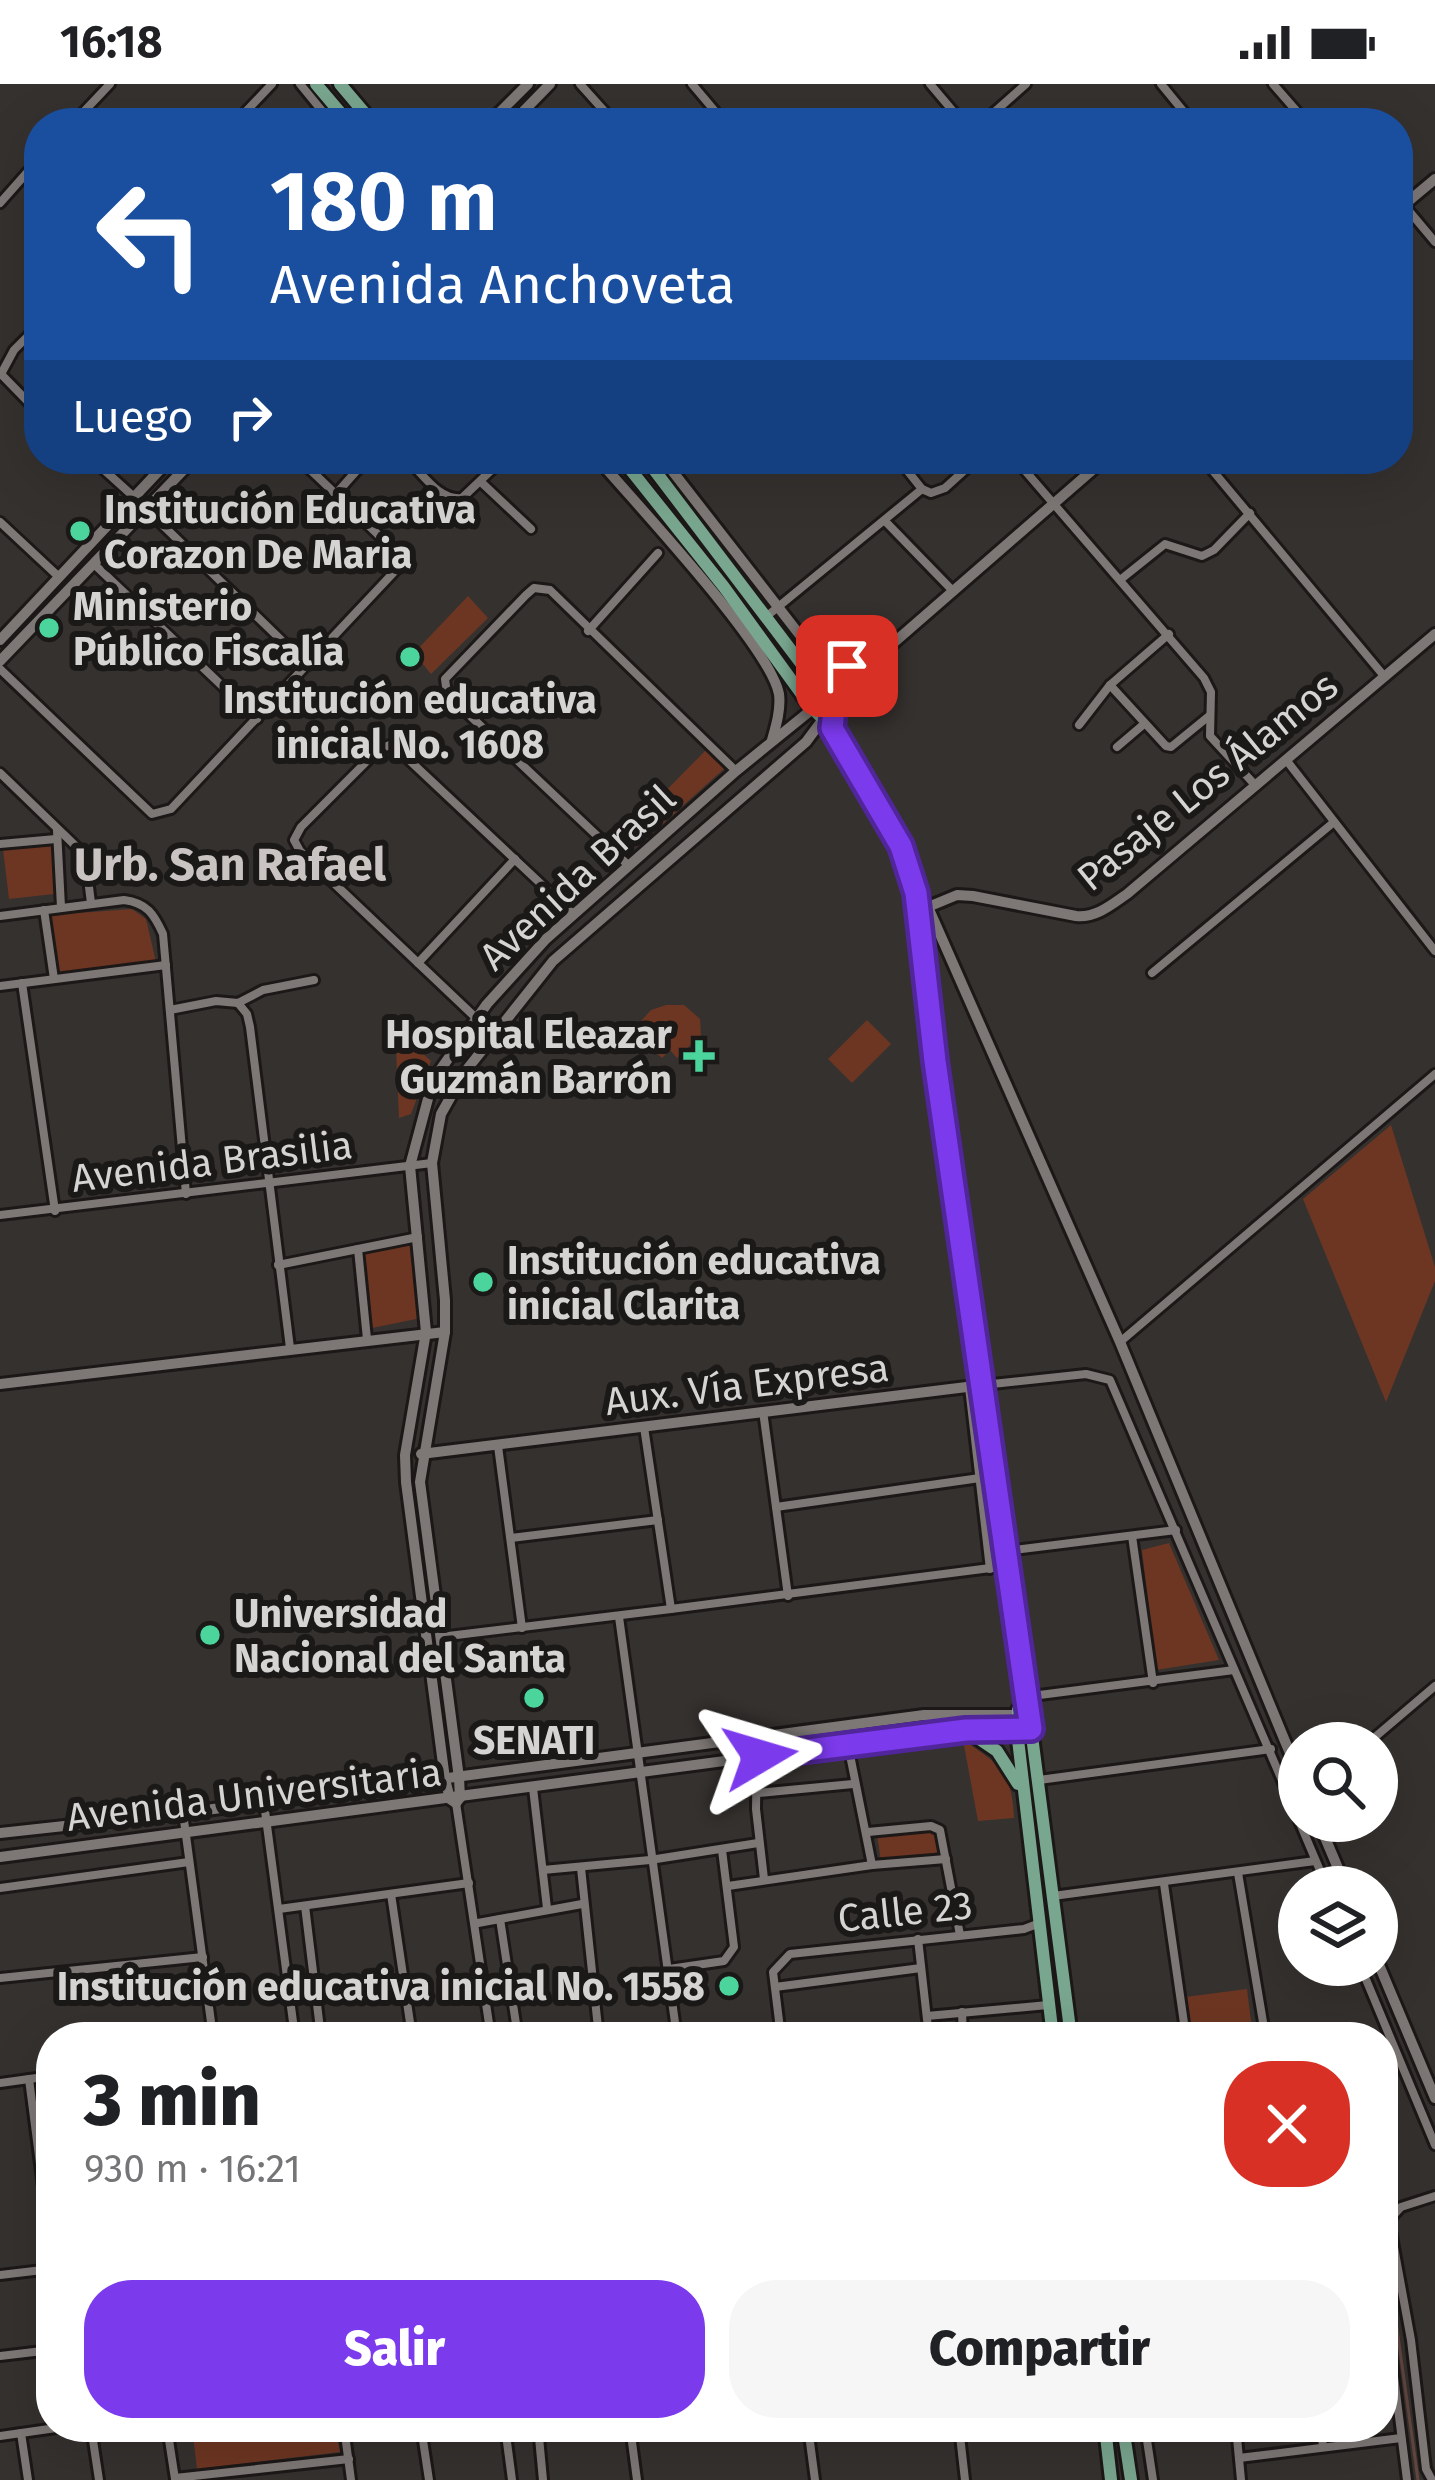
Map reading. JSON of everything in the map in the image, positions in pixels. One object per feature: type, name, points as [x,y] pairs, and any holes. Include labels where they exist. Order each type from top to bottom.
[{"type":"main road","points":[[316,84],[336,108]]},
{"type":"main road","points":[[340,84],[360,108]]},
{"type":"main road","points":[[504,108],[528,84]]},
{"type":"main road","points":[[527,108],[550,84]]},
{"type":"main road","points":[[0,640],[156,474]]},
{"type":"main road","points":[[0,665],[180,474]]},
{"type":"main road","points":[[611,474],[715,596],[774,680],[780,698],[772,740]]},
{"type":"main road","points":[[634,474],[827,725],[901,846],[916,893],[976,1386],[1006,1558],[1024,1715],[1039,1780],[1069,2022]]},
{"type":"main road","points":[[658,474],[772,613],[820,662],[833,666],[868,663]]},
{"type":"main road","points":[[674,474],[831,699],[827,725]]},
{"type":"main road","name":"Avenida Brasil","points":[[456,1800],[445,1779],[408,1517],[405,1455],[426,1332],[410,1166],[426,1096],[444,1061],[476,1018],[572,914],[811,707],[831,699],[1088,474]]},
{"type":"main road","points":[[19,619],[31,630]]},
{"type":"main road","name":"Pasaje Los Álamos","points":[[928,907],[957,895],[974,896],[1088,917],[1127,894],[1435,634]]},
{"type":"main road","name":"Avenida Brasil","points":[[456,1800],[459,1778],[422,1516],[423,1454],[445,1332],[432,1163],[441,1114],[464,1073],[553,961],[827,725]]},
{"type":"main road","points":[[916,893],[928,907],[1120,1342],[1278,1724]]},
{"type":"main road","points":[[444,1061],[464,1073]]},
{"type":"main road","points":[[0,1382],[445,1332]]},
{"type":"main road","name":"Aux. Vía Expresa","points":[[405,1455],[976,1386]]},
{"type":"main road","name":"Avenida Universitaria","points":[[0,1833],[264,1803],[924,1715],[1024,1715]]},
{"type":"main road","points":[[1024,1715],[1023,1795],[1051,2022]]},
{"type":"main road","name":"Avenida Universitaria","points":[[0,1857],[966,1730],[1024,1715]]},
{"type":"main road","points":[[966,1730],[1007,1762],[1023,1795]]},
{"type":"main road","points":[[1388,1986],[1435,2098]]},
{"type":"main road","points":[[1106,2442],[1110,2478]]},
{"type":"main road","points":[[1125,2442],[1131,2480]]},
{"type":"street","points":[[87,108],[110,84]]},
{"type":"street","points":[[249,108],[272,84]]},
{"type":"street","points":[[300,84],[320,108]]},
{"type":"street","points":[[580,84],[602,108]]},
{"type":"street","points":[[692,84],[712,108]]},
{"type":"street","points":[[930,84],[950,108]]},
{"type":"street","points":[[999,108],[1026,84]]},
{"type":"street","points":[[1161,84],[1181,108]]},
{"type":"street","points":[[1273,84],[1294,108]]},
{"type":"street","points":[[0,202],[24,176]]},
{"type":"street","points":[[1413,219],[1435,242]]},
{"type":"street","points":[[24,341],[1,374],[24,398]]},
{"type":"street","points":[[109,474],[134,497]]},
{"type":"street","points":[[0,665],[152,814],[170,809],[395,571],[397,557],[389,545],[314,474]]},
{"type":"street","points":[[335,495],[354,474]]},
{"type":"street","points":[[422,474],[454,500],[489,474]]},
{"type":"street","points":[[910,474],[922,489],[938,493],[960,474]]},
{"type":"street","points":[[1028,474],[1204,678],[1211,692],[1210,736],[1256,787]]},
{"type":"street","points":[[1216,474],[1384,676]]},
{"type":"street","points":[[481,482],[531,529]]},
{"type":"street","points":[[772,613],[922,489]]},
{"type":"street","points":[[146,509],[307,665]]},
{"type":"street","points":[[1120,580],[1165,544],[1202,556],[1214,550],[1250,514]]},
{"type":"street","points":[[885,520],[952,590]]},
{"type":"street","points":[[0,522],[59,577]]},
{"type":"street","points":[[588,631],[658,554]]},
{"type":"street","points":[[94,564],[257,719]]},
{"type":"street","points":[[627,865],[447,694],[445,679],[534,588],[550,590],[736,771]]},
{"type":"street","points":[[1079,725],[1110,685],[1169,634]]},
{"type":"street","points":[[1110,685],[1171,747],[1210,716]]},
{"type":"street","points":[[1118,747],[1144,724]]},
{"type":"street","points":[[476,1018],[295,845],[301,827],[378,750],[392,744],[572,914]]},
{"type":"street","points":[[1287,761],[1435,951]]},
{"type":"street","points":[[0,773],[57,833],[85,855],[91,903]]},
{"type":"street","points":[[1152,973],[1334,822]]},
{"type":"street","points":[[0,844],[57,833]]},
{"type":"street","points":[[57,833],[61,908]]},
{"type":"street","points":[[418,963],[515,859]]},
{"type":"street","points":[[0,916],[91,903],[138,902],[154,913],[163,934],[186,1194]]},
{"type":"street","points":[[44,910],[54,979]]},
{"type":"street","points":[[0,986],[166,965]]},
{"type":"street","points":[[238,1004],[252,993],[314,980]]},
{"type":"street","points":[[22,983],[55,1211]]},
{"type":"street","points":[[170,1010],[216,1001],[238,1004],[247,1014],[290,1348]]},
{"type":"street","points":[[1120,1342],[1435,1074]]},
{"type":"street","name":"Avenida Brasilia","points":[[0,1216],[432,1163]]},
{"type":"street","points":[[278,1265],[418,1238]]},
{"type":"street","points":[[358,1249],[367,1339]]},
{"type":"street","name":"Aux. Vía Expresa","points":[[976,1386],[1097,1374],[1110,1380],[1176,1530]]},
{"type":"street","points":[[976,1386],[977,1477],[990,1568]]},
{"type":"street","points":[[764,1411],[788,1596]]},
{"type":"street","points":[[644,1427],[671,1609]]},
{"type":"street","points":[[498,1446],[522,1628]]},
{"type":"street","points":[[776,1507],[994,1476]]},
{"type":"street","points":[[512,1538],[658,1520]]},
{"type":"street","points":[[439,1637],[990,1568],[1006,1558],[1176,1530],[1278,1765]]},
{"type":"street","points":[[1132,1536],[1153,1683]]},
{"type":"street","points":[[619,1617],[675,2022]]},
{"type":"street","points":[[1024,1715],[1153,1683],[1234,1670]]},
{"type":"street","points":[[1393,1722],[1435,1686]]},
{"type":"street","points":[[757,1735],[758,1843],[764,1879]]},
{"type":"street","points":[[848,1745],[872,1865]]},
{"type":"street","points":[[1039,1780],[1270,1749]]},
{"type":"street","points":[[758,1793],[854,1784]]},
{"type":"street","points":[[533,1788],[547,1908]]},
{"type":"street","points":[[456,1800],[489,2022]]},
{"type":"street","points":[[264,1803],[293,2022]]},
{"type":"street","points":[[183,1813],[211,2022]]},
{"type":"street","points":[[868,1832],[937,1827],[960,1935]]},
{"type":"street","points":[[1308,1842],[1318,1866]]},
{"type":"street","points":[[543,1870],[758,1843]]},
{"type":"street","points":[[669,1969],[724,1961],[734,1947],[722,1850]]},
{"type":"street","points":[[728,1886],[946,1859]]},
{"type":"street","points":[[1054,1896],[1316,1861]]},
{"type":"street","points":[[0,1888],[189,1862]]},
{"type":"street","points":[[580,1868],[597,2022]]},
{"type":"street","points":[[1238,1873],[1263,2022]]},
{"type":"street","points":[[279,1909],[469,1883]]},
{"type":"street","points":[[1164,1883],[1184,2022]]},
{"type":"street","points":[[391,1894],[408,2022]]},
{"type":"street","points":[[477,1923],[582,1904]]},
{"type":"street","points":[[305,1906],[319,2022]]},
{"type":"street","points":[[500,1919],[516,2022]]},
{"type":"street","name":"Calle 23","points":[[775,1987],[773,1972],[779,1962],[796,1952],[1024,1929],[1040,1923]]},
{"type":"street","points":[[918,1939],[928,2022]]},
{"type":"street","points":[[0,1978],[203,1957]]},
{"type":"street","points":[[779,2022],[775,1987],[920,1968]]},
{"type":"street","points":[[1369,1986],[1384,2022]]},
{"type":"street","points":[[927,2016],[1048,2005]]},
{"type":"street","points":[[962,2012],[962,2022]]},
{"type":"street","points":[[1398,2055],[1435,2145]]},
{"type":"street","points":[[0,2083],[36,2078]]},
{"type":"street","points":[[29,2079],[36,2133]]},
{"type":"street","points":[[1398,2210],[1435,2196]]},
{"type":"street","points":[[0,2275],[36,2271]]},
{"type":"street","points":[[1398,2277],[1426,2469],[1432,2480]]},
{"type":"street","points":[[0,2356],[36,2352]]},
{"type":"street","points":[[1398,2413],[1407,2480]]},
{"type":"street","points":[[0,2436],[36,2431]]},
{"type":"street","points":[[21,2433],[28,2480]]},
{"type":"street","points":[[1423,2436],[1435,2436]]},
{"type":"street","points":[[94,2442],[99,2480]]},
{"type":"street","points":[[169,2442],[175,2479],[349,2459]]},
{"type":"street","points":[[346,2442],[351,2480]]},
{"type":"street","points":[[423,2442],[428,2480]]},
{"type":"street","points":[[507,2442],[512,2480]]},
{"type":"street","points":[[540,2442],[544,2480]]},
{"type":"street","points":[[632,2442],[637,2480]]},
{"type":"street","points":[[810,2442],[815,2480]]},
{"type":"street","points":[[960,2442],[964,2480]]},
{"type":"street","points":[[1147,2442],[1153,2480]]},
{"type":"street","points":[[1237,2442],[1241,2480]]},
{"type":"street","points":[[1322,2442],[1323,2447]]},
{"type":"street","points":[[1239,2458],[1366,2442]]},
{"type":"shaded area","points":[[468,596],[488,618],[431,674],[414,653]]},
{"type":"shaded area","points":[[709,747],[727,766],[637,847],[626,831]]},
{"type":"shaded area","points":[[51,837],[54,894],[9,899],[2,841]]},
{"type":"shaded area","points":[[132,909],[146,919],[156,962],[57,974],[51,915]]},
{"type":"shaded area","points":[[684,1005],[700,1019],[701,1035],[677,1058],[670,1050],[662,1058],[632,1031],[651,1010]]},
{"type":"shaded area","points":[[867,1020],[891,1044],[852,1083],[828,1059]]},
{"type":"shaded area","points":[[414,1046],[431,1061],[411,1114],[399,1118],[396,1049]]},
{"type":"shaded area","points":[[1391,1125],[1435,1267],[1435,1281],[1386,1402],[1303,1199]]},
{"type":"shaded area","points":[[414,1241],[421,1318],[372,1328],[362,1250]]},
{"type":"shaded area","points":[[1169,1543],[1219,1660],[1156,1670],[1142,1550]]},
{"type":"shaded area","points":[[963,1740],[1002,1771],[1014,1818],[978,1821]]},
{"type":"shaded area","points":[[937,1827],[941,1852],[881,1861],[877,1835]]},
{"type":"shaded area","points":[[1247,1989],[1251,2022],[1188,2022],[1185,1997]]},
{"type":"shaded area","points":[[194,2442],[338,2442],[340,2452],[197,2469]]},
{"type":"waterway","points":[[1398,2336],[1418,2480]]},
{"type":"place","name":"Institución Educativa Corazon De Maria","points":[[80,531]]},
{"type":"place","name":"Ministerio Público Fiscalía","points":[[49,628]]},
{"type":"place","name":"Institución educativa inicial No. 1608","points":[[410,657]]},
{"type":"place","name":"Hospital Eleazar Guzmán Barrón","points":[[699,1056]]},
{"type":"place","name":"Institución educativa inicial Clarita","points":[[483,1282]]},
{"type":"place","name":"Universidad Nacional del Santa","points":[[210,1635]]},
{"type":"place","name":"SENATI","points":[[534,1698]]},
{"type":"place","name":"Institución educativa inicial No. 1558","points":[[729,1986]]},
{"type":"district","name":"Urb. San Rafael","points":[[230,864]]},
{"type":"route","points":[[760,1756],[966,1730],[1031,1729],[935,1061],[916,893],[901,846],[832,728],[836,693],[868,663],[847,666]]}]
